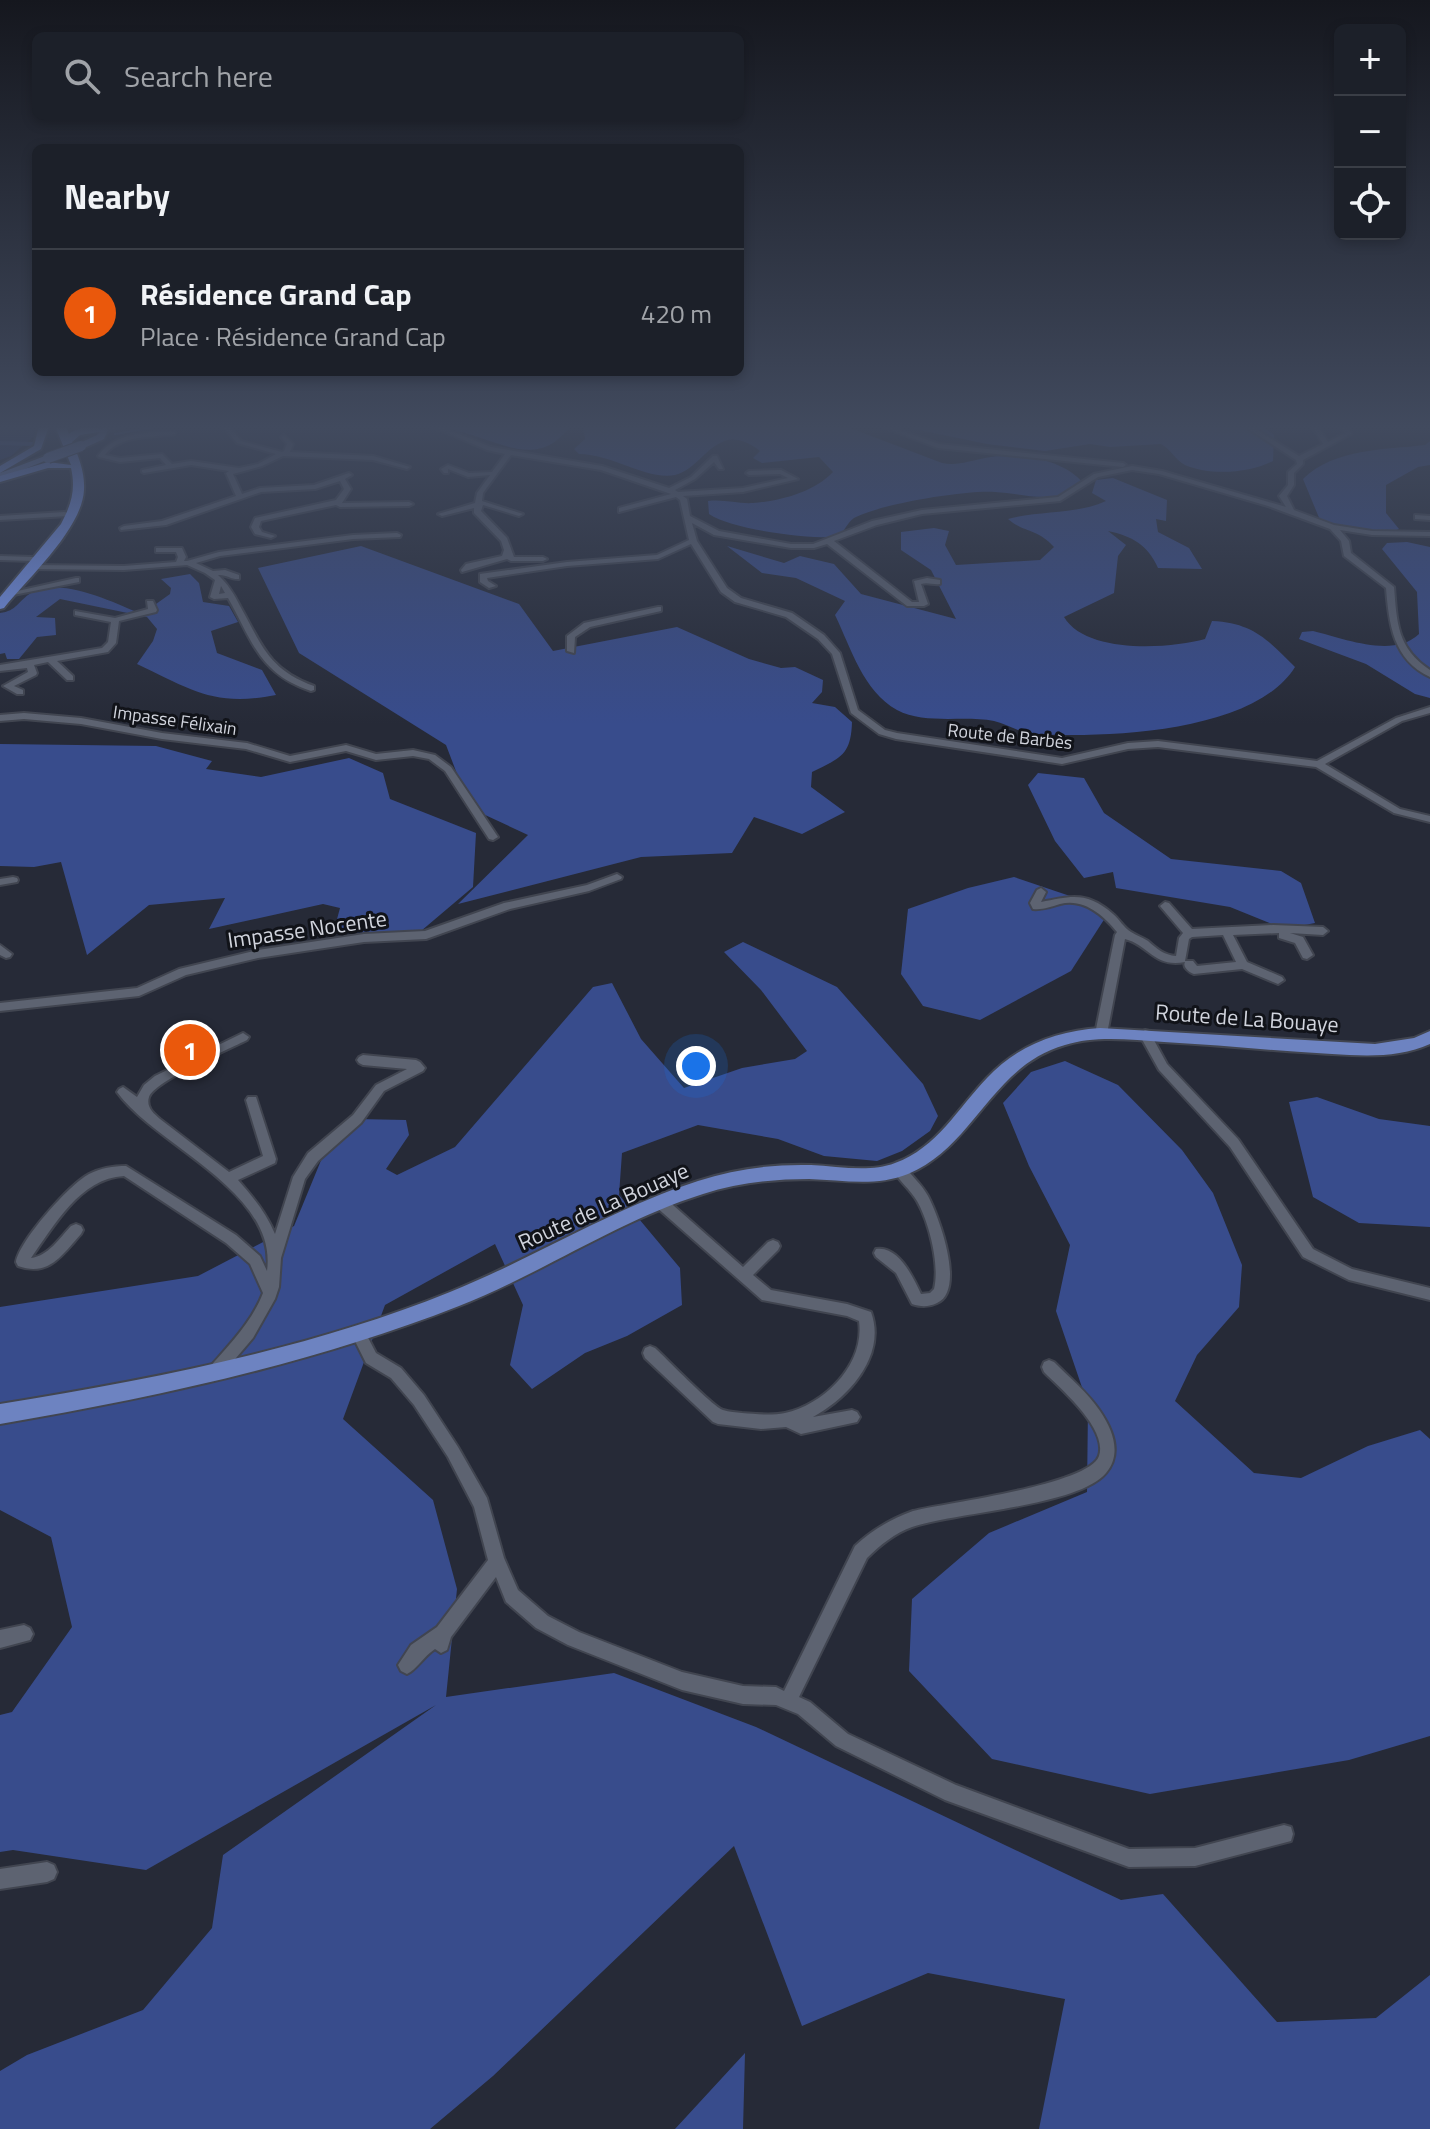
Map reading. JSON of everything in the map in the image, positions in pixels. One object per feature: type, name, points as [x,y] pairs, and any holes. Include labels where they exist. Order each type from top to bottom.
[{"type":"highway","points":[[32,563],[57,525]]},
{"type":"highway","points":[[3,600],[60,525]]},
{"type":"main road","name":"Route de La Bouaye","points":[[0,1414],[162,1387],[358,1333],[458,1297],[660,1202],[726,1180],[761,1174],[862,1175],[899,1170],[927,1158],[943,1143],[988,1083],[1015,1060],[1059,1040],[1101,1034],[1145,1034],[1350,1050],[1396,1048],[1430,1037]]},
{"type":"street","points":[[124,528],[145,525]]},
{"type":"street","points":[[245,552],[255,525]]},
{"type":"street","points":[[489,525],[504,540],[511,559],[558,557]]},
{"type":"street","name":"Route de Barbès","points":[[689,525],[693,541],[715,581],[730,596],[789,615],[828,643],[842,668],[854,711],[882,732],[929,743],[1062,761],[1128,746],[1158,744],[1318,764]]},
{"type":"street","points":[[703,525],[717,533],[801,546],[830,542],[869,525]]},
{"type":"street","points":[[1329,525],[1372,533],[1430,534]]},
{"type":"street","points":[[1333,527],[1345,541],[1347,554],[1390,587],[1393,633],[1398,643],[1430,674]]},
{"type":"street","points":[[250,534],[271,536]]},
{"type":"street","points":[[0,558],[32,563],[124,568],[184,563],[353,537],[397,535]]},
{"type":"street","points":[[492,586],[484,582],[483,576],[557,565],[658,557],[693,541]]},
{"type":"street","points":[[830,542],[910,604],[924,604],[917,583],[927,580],[937,582]]},
{"type":"street","points":[[159,550],[179,550],[184,563],[216,576],[230,595],[258,651],[281,675],[311,688]]},
{"type":"street","points":[[465,570],[469,566],[505,557],[508,550]]},
{"type":"street","points":[[216,576],[225,572],[236,577]]},
{"type":"street","points":[[216,576],[214,597],[230,595]]},
{"type":"street","points":[[3,600],[76,580]]},
{"type":"street","points":[[78,613],[115,620],[153,610],[150,603]]},
{"type":"street","points":[[571,651],[571,636],[587,625],[658,609]]},
{"type":"street","points":[[0,668],[110,647],[115,620]]},
{"type":"street","points":[[51,660],[70,678]]},
{"type":"street","points":[[20,692],[7,686],[33,673],[31,666],[23,664]]},
{"type":"street","points":[[1318,764],[1334,758],[1380,726],[1430,710]]},
{"type":"street","name":"Impasse Félixain","points":[[0,718],[24,716],[81,721],[247,746],[290,759],[346,748],[376,757],[413,753],[432,757],[448,769],[493,837]]},
{"type":"street","points":[[1318,764],[1397,811],[1430,819]]},
{"type":"street","name":"Impasse Nocente","points":[[0,1007],[139,992],[194,968],[258,954],[364,938],[426,935],[508,906],[589,888],[617,877]]},
{"type":"street","points":[[0,882],[13,880]]},
{"type":"street","points":[[1041,892],[1035,903],[1037,906],[1061,900],[1090,904],[1115,920],[1125,934]]},
{"type":"street","points":[[1165,906],[1189,933]]},
{"type":"street","points":[[1101,1034],[1117,938],[1125,934],[1133,935],[1168,961],[1181,959],[1184,938],[1189,933],[1273,929],[1323,931]]},
{"type":"street","points":[[1273,929],[1299,940],[1307,955]]},
{"type":"street","points":[[1226,931],[1243,965]]},
{"type":"street","points":[[1189,964],[1194,970],[1243,965],[1278,980]]},
{"type":"street","points":[[1145,1034],[1163,1067],[1234,1143],[1308,1253],[1349,1274],[1430,1294]]},
{"type":"street","points":[[145,1112],[143,1095],[150,1086],[243,1037]]},
{"type":"street","points":[[212,1375],[262,1313],[270,1293],[275,1257],[299,1177],[313,1157],[357,1119],[380,1088],[419,1068],[363,1060]]},
{"type":"street","points":[[123,1092],[229,1178],[256,1211],[275,1257]]},
{"type":"street","points":[[229,1178],[270,1159],[252,1100]]},
{"type":"street","points":[[881,1253],[901,1269],[917,1300],[931,1300],[940,1293],[945,1282],[933,1219],[922,1196],[899,1170]]},
{"type":"street","points":[[76,1230],[50,1258],[34,1265],[23,1262],[24,1256],[87,1183],[103,1172],[126,1171],[231,1239],[255,1260],[270,1293]]},
{"type":"street","points":[[660,1202],[767,1296],[847,1310],[866,1317],[870,1331],[867,1348],[848,1382],[823,1402],[787,1420]]},
{"type":"street","points":[[743,1276],[773,1246]]},
{"type":"street","points":[[358,1333],[371,1358],[396,1373],[419,1400],[453,1452],[481,1504],[497,1562],[512,1596],[542,1622],[574,1639],[682,1681],[788,1701],[804,1708],[842,1740],[952,1793],[1129,1858],[1195,1857],[1284,1834]]},
{"type":"street","points":[[650,1353],[718,1417],[787,1420],[801,1427],[852,1417]]},
{"type":"street","points":[[788,1701],[861,1552],[871,1542],[914,1519],[1007,1502],[1081,1481],[1100,1471],[1108,1461],[1107,1445],[1088,1407],[1049,1367]]},
{"type":"street","points":[[407,1665],[417,1651],[442,1639],[497,1562]]},
{"type":"street","points":[[0,1639],[24,1634]]},
{"type":"street","points":[[0,1879],[47,1872]]},
{"type":"shaded area","points":[[737,525],[847,525],[839,537],[791,535]]},
{"type":"shaded area","points":[[1018,525],[1157,525],[1158,532],[1189,548],[1202,569],[1158,568],[1138,543],[1108,531],[1126,545],[1118,556],[1114,593],[1064,617],[1075,629],[1090,637],[1129,646],[1171,645],[1205,639],[1212,621],[1226,622],[1258,634],[1295,667],[1275,689],[1247,706],[1176,727],[1137,732],[1034,734],[994,721],[908,715],[885,702],[859,668],[835,615],[845,601],[796,578],[762,573],[727,546],[784,563],[800,556],[834,564],[861,594],[956,619],[931,570],[901,550],[901,532],[934,528],[949,531],[945,545],[956,565],[1040,560],[1054,547],[1042,537]]},
{"type":"shaded area","points":[[1337,525],[1396,525],[1399,529],[1381,533]]},
{"type":"shaded area","points":[[1407,542],[1430,547],[1430,698],[1415,694],[1366,664],[1299,639],[1302,632],[1313,631],[1382,646],[1396,645],[1419,634],[1417,592],[1382,549],[1387,543]]},
{"type":"shaded area","points":[[361,546],[519,604],[553,651],[677,627],[749,659],[781,668],[795,667],[823,680],[822,692],[812,703],[835,707],[852,722],[851,733],[842,754],[812,772],[811,787],[845,812],[802,834],[754,817],[732,853],[641,857],[458,904],[528,835],[470,808],[446,745],[299,653],[258,568]]},
{"type":"shaded area","points":[[190,574],[199,583],[203,602],[229,606],[238,622],[211,631],[217,653],[262,670],[276,695],[236,699],[219,697],[173,682],[137,664],[153,641],[157,629],[147,617],[60,599],[36,617],[55,618],[56,635],[37,637],[19,659],[7,659],[5,653],[0,654],[0,613],[14,608],[31,593],[44,589],[73,589],[142,614],[170,594],[171,588],[161,579]]},
{"type":"shaded area","points":[[0,744],[156,746],[212,761],[206,769],[261,777],[349,758],[383,773],[390,799],[476,833],[473,887],[421,931],[333,934],[340,908],[323,904],[209,929],[225,898],[149,905],[87,955],[61,862],[34,867],[0,866]]},
{"type":"shaded area","points":[[1038,773],[1084,778],[1104,813],[1171,859],[1281,871],[1301,883],[1315,923],[1284,929],[1230,907],[1116,888],[1113,872],[1084,878],[1055,841],[1028,785]]},
{"type":"shaded area","points":[[1014,877],[1070,896],[1107,915],[1071,971],[980,1020],[923,1006],[901,974],[908,909],[968,888]]},
{"type":"shaded area","points":[[743,942],[837,987],[923,1084],[938,1116],[930,1131],[902,1151],[877,1161],[824,1156],[778,1139],[698,1125],[622,1153],[619,1195],[680,1268],[682,1305],[627,1336],[585,1353],[532,1389],[510,1365],[523,1305],[495,1244],[385,1305],[343,1419],[433,1500],[457,1589],[446,1697],[614,1673],[756,1727],[1121,1900],[1163,1894],[1277,2022],[1376,2018],[1430,1975],[1430,2129],[1039,2129],[1065,1999],[928,1973],[802,2026],[734,1846],[493,2076],[430,2129],[0,2129],[0,2071],[27,2055],[143,2010],[212,1928],[223,1855],[436,1705],[146,1870],[13,1850],[0,1852],[0,1715],[12,1712],[72,1627],[51,1537],[0,1510],[0,1307],[198,1276],[294,1226],[322,1158],[357,1119],[406,1120],[409,1135],[386,1169],[397,1175],[455,1147],[593,987],[612,983],[641,1039],[684,1088],[742,1068],[795,1059],[807,1051],[761,990],[724,952]]},
{"type":"shaded area","points":[[1065,1061],[1118,1085],[1182,1150],[1213,1193],[1242,1265],[1239,1307],[1197,1355],[1175,1401],[1254,1473],[1301,1478],[1368,1446],[1420,1430],[1430,1439],[1430,1736],[1349,1760],[1150,1794],[992,1759],[909,1671],[912,1599],[989,1533],[1087,1492],[1088,1405],[1056,1311],[1070,1245],[1029,1166],[1003,1103],[1031,1072]]},
{"type":"shaded area","points":[[1317,1097],[1379,1119],[1430,1126],[1430,1227],[1359,1223],[1313,1197],[1289,1102]]},
{"type":"shaded area","points":[[745,2053],[743,2129],[675,2129]]},
{"type":"place","name":"Résidence Grand Cap","points":[[190,1050]]}]
